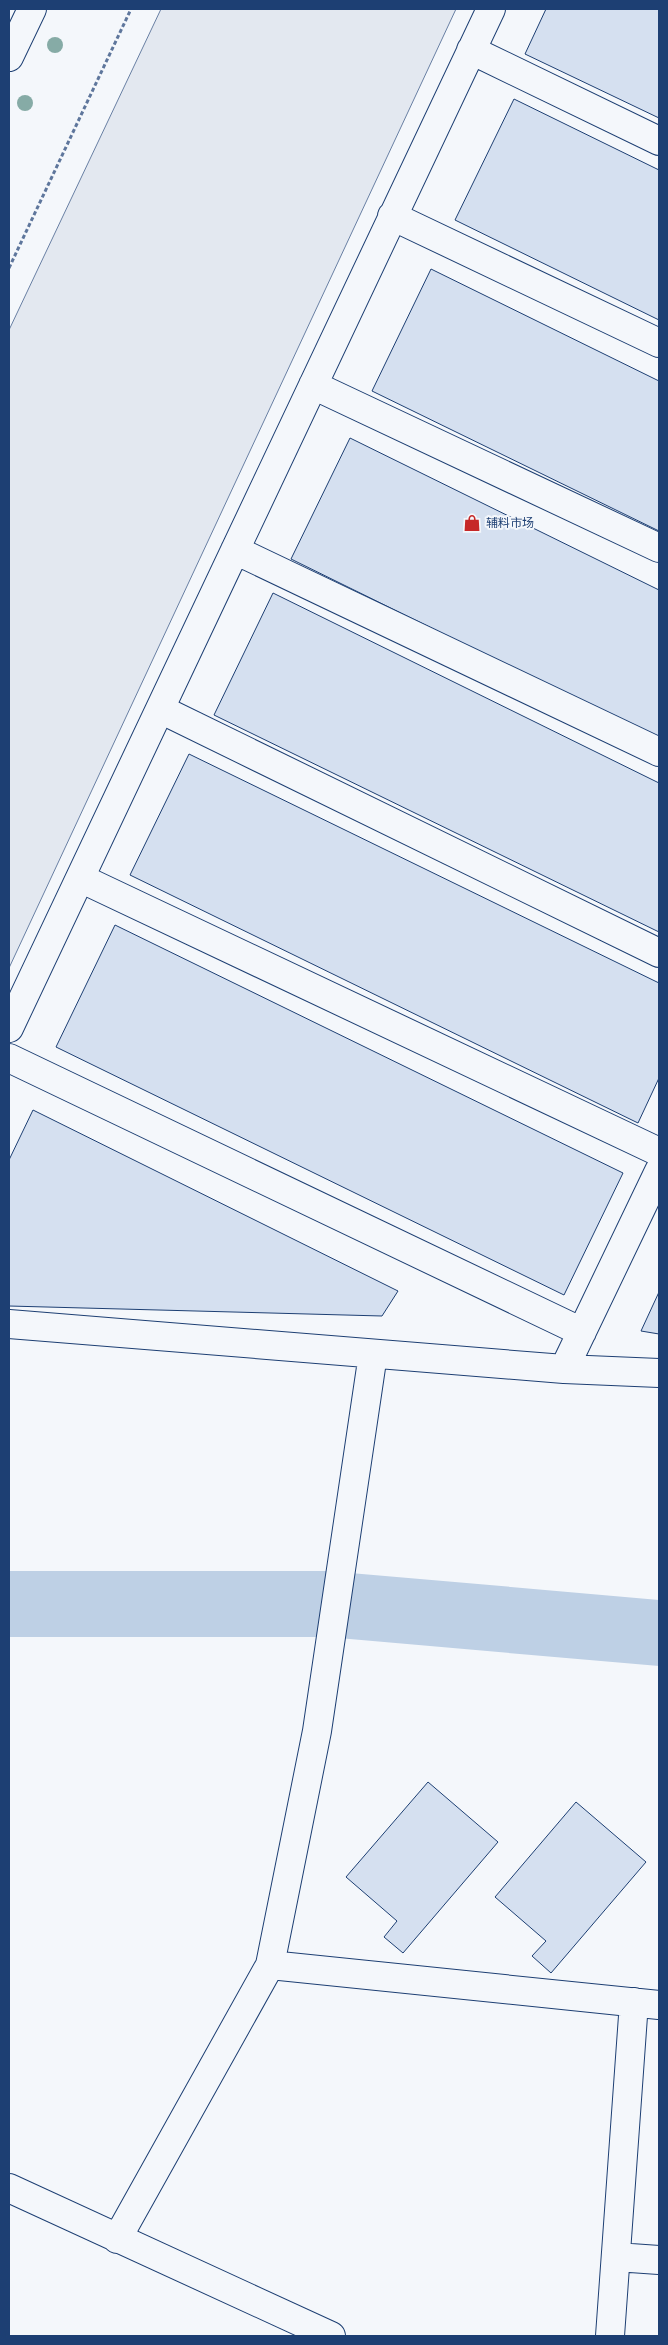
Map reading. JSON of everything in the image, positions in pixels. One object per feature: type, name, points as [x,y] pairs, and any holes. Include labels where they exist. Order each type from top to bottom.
[{"type":"main road","points":[[9,57],[32,9]]},
{"type":"main road","points":[[9,1028],[491,9]]},
{"type":"main road","points":[[471,50],[659,141]]},
{"type":"main road","points":[[392,216],[659,343]]},
{"type":"main road","points":[[313,386],[659,548]]},
{"type":"main road","points":[[234,550],[659,752]]},
{"type":"main road","points":[[160,709],[659,953]]},
{"type":"main road","points":[[80,878],[659,1152]]},
{"type":"main road","points":[[9,1058],[582,1332]]},
{"type":"main road","points":[[564,1369],[659,1171]]},
{"type":"main road","points":[[9,1324],[564,1369],[659,1373]]},
{"type":"main road","points":[[117,2239],[270,1965],[317,1731],[373,1354]]},
{"type":"main road","points":[[270,1965],[646,2004],[616,2257],[610,2336]]},
{"type":"main road","points":[[9,2188],[331,2336]]},
{"type":"main road","points":[[616,2257],[659,2260]]},
{"type":"path","points":[[9,268],[130,9]]},
{"type":"shaded area","points":[[161,9],[456,9],[9,968],[9,330]]},
{"type":"building","points":[[546,9],[659,9],[659,118],[525,54]]},
{"type":"building","points":[[514,99],[659,170],[659,320],[455,220]]},
{"type":"building","points":[[431,269],[659,381],[659,531],[372,391]]},
{"type":"building","points":[[350,438],[659,590],[659,740],[291,559]]},
{"type":"building","points":[[273,593],[659,783],[659,932],[214,715]]},
{"type":"building","points":[[189,754],[659,983],[659,1078],[638,1123],[130,875]]},
{"type":"building","points":[[115,925],[623,1173],[564,1295],[56,1047]]},
{"type":"building","points":[[33,1110],[398,1291],[382,1316],[9,1306],[9,1160]]},
{"type":"building","points":[[659,1292],[659,1334],[641,1331]]},
{"type":"building","points":[[428,1782],[498,1842],[403,1953],[384,1937],[397,1921],[346,1877]]},
{"type":"building","points":[[576,1802],[646,1862],[551,1973],[532,1956],[546,1941],[495,1897]]},
{"type":"waterway","points":[[9,1604],[327,1604],[659,1633]]},
{"type":"place","name":"辅料市场","points":[[472,523]]}]
